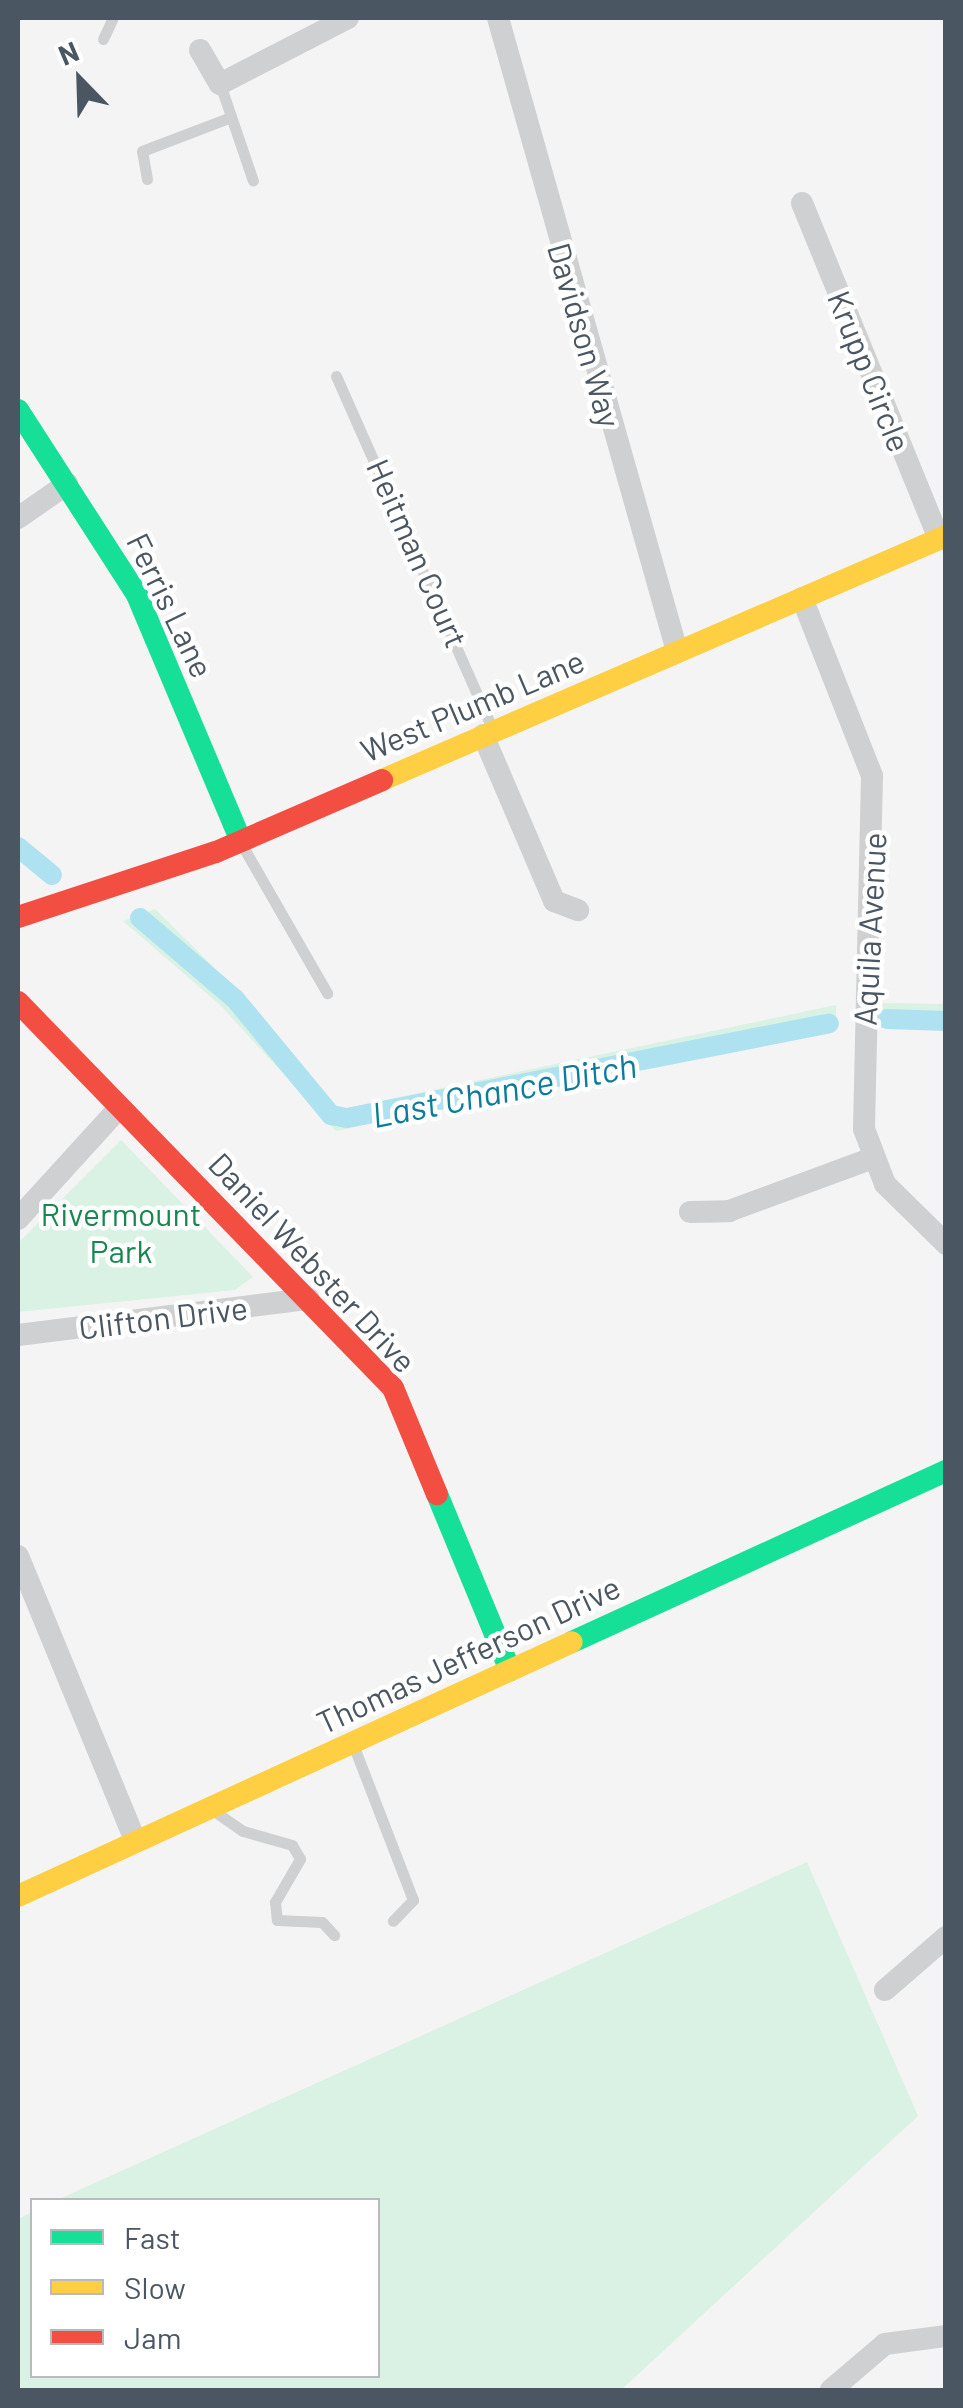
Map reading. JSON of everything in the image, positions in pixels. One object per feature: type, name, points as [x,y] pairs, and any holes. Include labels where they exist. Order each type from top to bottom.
[{"type":"street","points":[[200,50],[220,84],[348,18]]},
{"type":"street","name":"Davidson Way","points":[[498,18],[677,651]]},
{"type":"street","name":"Krupp Circle","points":[[802,203],[942,538]]},
{"type":"street","name":"Ferris Lane","points":[[18,410],[137,595],[241,841]]},
{"type":"street","points":[[18,518],[68,484]]},
{"type":"street","name":"West Plumb Lane","points":[[18,916],[241,841],[942,538]]},
{"type":"street","name":"Aquila Avenue","points":[[802,598],[872,776],[861,1101],[873,1158],[904,1209],[946,1244]]},
{"type":"street","points":[[488,733],[554,901],[578,910]]},
{"type":"street","name":"Daniel Webster Drive","points":[[18,1002],[393,1388],[510,1670]]},
{"type":"street","points":[[18,1219],[120,1107]]},
{"type":"street","points":[[690,1212],[729,1211],[873,1158]]},
{"type":"street","name":"Clifton Drive","points":[[18,1335],[309,1299]]},
{"type":"street","name":"Thomas Jefferson Drive","points":[[18,1896],[946,1471]]},
{"type":"street","points":[[18,1556],[136,1842]]},
{"type":"street","points":[[885,1990],[946,1937]]},
{"type":"street","points":[[832,2390],[885,2344],[946,2336]]},
{"type":"lane","points":[[103,39],[113,18]]},
{"type":"lane","points":[[220,84],[253,181]]},
{"type":"lane","points":[[147,179],[142,151],[231,117]]},
{"type":"lane","name":"Heitman Court","points":[[336,376],[488,733]]},
{"type":"lane","points":[[241,841],[327,993]]},
{"type":"lane","points":[[352,1743],[412,1900],[392,1922]]},
{"type":"lane","points":[[212,1808],[234,1827],[292,1845],[298,1865],[273,1912],[284,1927],[322,1922],[334,1934]]},
{"type":"green space","points":[[155,909],[238,991],[333,1111],[836,1005],[836,1027],[336,1131],[219,1004],[123,921]]},
{"type":"green space","points":[[883,1003],[945,1004],[945,1027],[883,1026]]},
{"type":"green space","name":"Rivermount Park","points":[[121,1140],[253,1277],[235,1290],[18,1312],[18,1243]]},
{"type":"green space","points":[[807,1862],[918,2116],[621,2390],[18,2390],[18,2219],[30,2213],[30,2378],[380,2378],[380,2198],[61,2198]]},
{"type":"waterway","name":"Last Chance Ditch","points":[[18,847],[52,875]]},
{"type":"waterway","name":"Last Chance Ditch","points":[[140,918],[235,999],[331,1115],[347,1118],[829,1023]]},
{"type":"waterway","name":"Last Chance Ditch","points":[[887,1019],[946,1021]]},
{"type":"traffic: fast","points":[[18,410],[137,595],[241,841]]},
{"type":"traffic: fast","points":[[572,1642],[946,1471]]},
{"type":"traffic: fast","points":[[437,1494],[510,1670]]},
{"type":"traffic: slow","points":[[382,780],[946,536]]},
{"type":"traffic: slow","points":[[18,1896],[572,1642]]},
{"type":"traffic: jam","points":[[18,917],[216,852],[382,780]]},
{"type":"traffic: jam","points":[[18,1002],[393,1388],[437,1494]]}]
